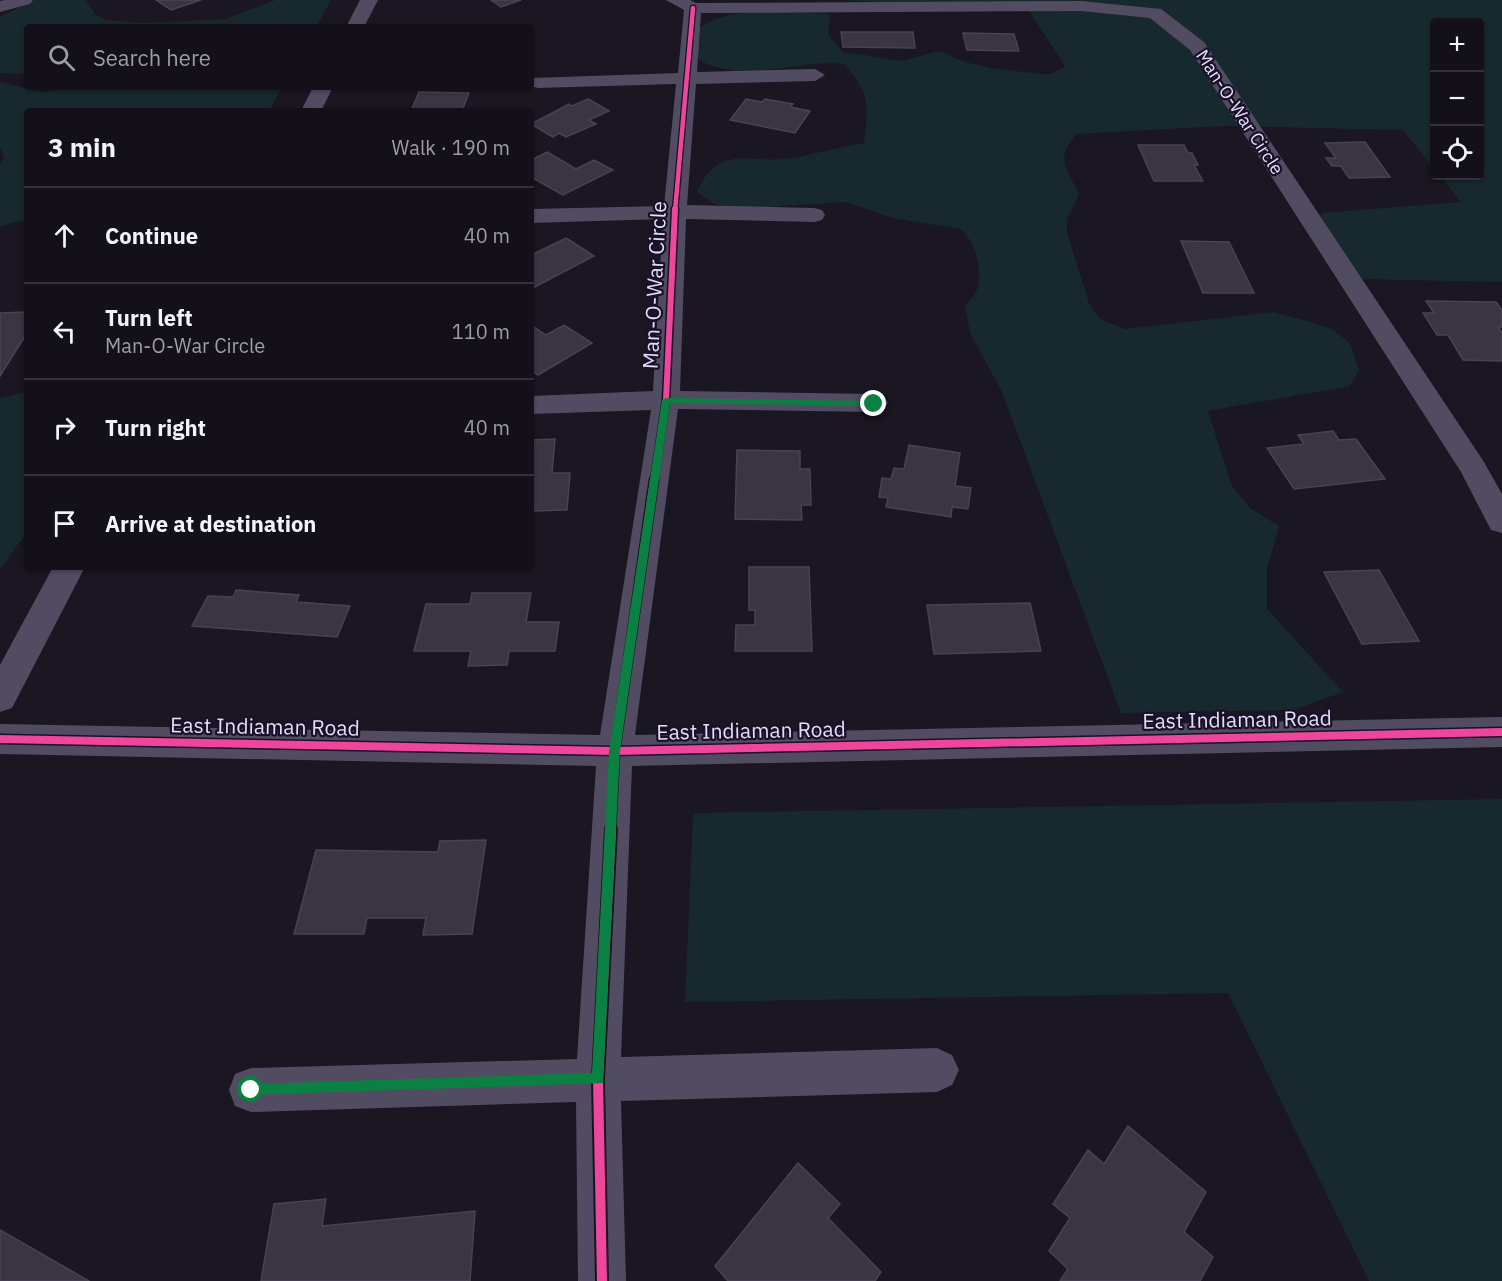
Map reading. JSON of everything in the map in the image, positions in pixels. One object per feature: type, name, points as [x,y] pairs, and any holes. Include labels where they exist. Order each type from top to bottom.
[{"type":"street","points":[[0,8],[24,0]]},
{"type":"street","points":[[357,24],[369,0]]},
{"type":"street","name":"Man-O-War Circle","points":[[602,1281],[598,1079],[615,751],[666,400],[675,212],[689,77],[684,4],[1081,6],[1155,13],[1197,46],[1474,469],[1502,522]]},
{"type":"street","points":[[538,82],[815,75]]},
{"type":"street","points":[[312,108],[321,90]]},
{"type":"street","points":[[534,216],[675,212],[814,215]]},
{"type":"street","points":[[534,405],[666,400],[874,404]]},
{"type":"street","points":[[0,698],[67,570]]},
{"type":"street","name":"East Indiaman Road","points":[[0,739],[615,751],[1502,732]]},
{"type":"street","points":[[251,1090],[937,1070]]},
{"type":"green space","points":[[34,0],[86,0],[96,15],[106,20],[143,23],[226,19],[275,0],[331,0],[318,24],[24,24],[24,74],[0,73],[0,17]]},
{"type":"green space","points":[[843,0],[1502,0],[1502,282],[1357,279],[1322,227],[1321,213],[1461,202],[1443,180],[1484,180],[1484,18],[1430,18],[1430,164],[1403,130],[1223,126],[1076,134],[1064,157],[1067,170],[1079,194],[1067,219],[1067,233],[1089,303],[1100,319],[1125,329],[1274,312],[1331,328],[1350,343],[1359,370],[1350,386],[1208,411],[1232,486],[1250,508],[1279,526],[1267,569],[1267,609],[1343,692],[1293,710],[1121,713],[1002,392],[970,333],[965,305],[975,294],[979,268],[966,234],[960,229],[892,218],[847,202],[734,209],[713,203],[697,192],[706,176],[726,161],[791,158],[864,143],[867,109],[859,84],[844,64],[826,63],[744,71],[706,64],[690,53],[693,36],[705,24],[723,17],[769,11],[830,14],[828,35],[843,52],[902,61],[934,52],[944,52],[961,61],[990,68],[1052,74],[1065,66],[1029,11]]},
{"type":"green space","points":[[0,82],[24,88],[24,90],[43,92],[55,90],[280,90],[271,108],[24,108],[24,222],[17,221],[0,227],[0,164],[4,158],[0,147]]},
{"type":"green space","points":[[24,393],[24,536],[0,569],[0,398]]},
{"type":"green space","points":[[1502,799],[1502,1281],[1369,1281],[1228,993],[685,1002],[693,813]]},
{"type":"building","points":[[156,0],[201,0],[171,10]]},
{"type":"building","points":[[491,0],[521,0],[501,7]]},
{"type":"building","points":[[841,32],[913,32],[915,48],[843,47]]},
{"type":"building","points":[[963,33],[1014,34],[1019,51],[967,50]]},
{"type":"building","points":[[419,92],[469,93],[463,108],[412,108]]},
{"type":"building","points":[[588,99],[609,111],[589,120],[596,124],[566,137],[559,133],[553,137],[534,126],[534,122],[569,104],[572,106]]},
{"type":"building","points":[[746,99],[762,102],[765,99],[793,104],[790,107],[810,111],[795,133],[730,120]]},
{"type":"building","points":[[1365,142],[1390,177],[1349,178],[1341,166],[1332,166],[1326,158],[1336,158],[1325,143]]},
{"type":"building","points":[[1138,145],[1184,145],[1188,153],[1192,153],[1198,165],[1194,165],[1203,181],[1154,181]]},
{"type":"building","points":[[547,152],[576,169],[594,160],[613,170],[563,195],[534,179],[534,158]]},
{"type":"building","points":[[566,238],[594,256],[534,287],[534,254]]},
{"type":"building","points":[[1181,241],[1229,242],[1254,293],[1203,293]]},
{"type":"building","points":[[1426,301],[1496,302],[1502,310],[1502,327],[1498,327],[1502,333],[1502,361],[1463,360],[1448,335],[1437,335],[1423,313],[1434,313]]},
{"type":"building","points":[[24,312],[24,338],[0,376],[0,313]]},
{"type":"building","points":[[564,325],[592,343],[538,375],[534,372],[534,327],[546,335]]},
{"type":"building","points":[[1333,431],[1339,440],[1356,439],[1385,479],[1294,489],[1267,448],[1304,444],[1298,435]]},
{"type":"building","points":[[555,439],[552,473],[570,473],[567,510],[534,511],[534,440]]},
{"type":"building","points":[[909,445],[960,453],[955,486],[971,488],[968,509],[952,507],[951,517],[886,507],[888,498],[879,497],[882,478],[891,479],[894,468],[904,469]]},
{"type":"building","points":[[737,450],[800,451],[800,469],[810,469],[811,505],[801,505],[802,520],[735,519]]},
{"type":"building","points":[[749,567],[809,567],[812,651],[735,651],[736,625],[755,625],[755,610],[749,610]]},
{"type":"building","points":[[1379,570],[1419,641],[1362,644],[1324,572]]},
{"type":"building","points":[[236,590],[299,595],[296,602],[350,606],[337,637],[192,626],[208,596],[233,597]]},
{"type":"building","points":[[472,593],[531,593],[526,622],[559,622],[555,651],[509,651],[507,665],[468,666],[471,651],[414,651],[426,604],[470,604]]},
{"type":"building","points":[[1030,603],[1041,651],[934,654],[927,605]]},
{"type":"building","points":[[486,840],[472,934],[423,935],[426,918],[367,918],[364,934],[294,934],[316,850],[438,852],[440,841]]},
{"type":"building","points":[[1128,1126],[1206,1192],[1184,1232],[1213,1257],[1200,1281],[1060,1281],[1068,1269],[1049,1251],[1070,1218],[1053,1204],[1088,1150],[1104,1164]]},
{"type":"building","points":[[798,1163],[840,1204],[828,1218],[881,1272],[875,1281],[728,1281],[715,1266]]},
{"type":"building","points":[[326,1199],[322,1226],[475,1211],[470,1281],[261,1281],[274,1204]]},
{"type":"building","points":[[0,1230],[89,1281],[0,1281]]},
{"type":"cycle path","points":[[602,1281],[598,1079],[615,751],[666,400],[675,212],[693,8]]},
{"type":"cycle path","points":[[0,739],[615,751],[1502,732]]},
{"type":"route","points":[[251,1090],[598,1079],[615,751],[666,400],[874,404]]}]
